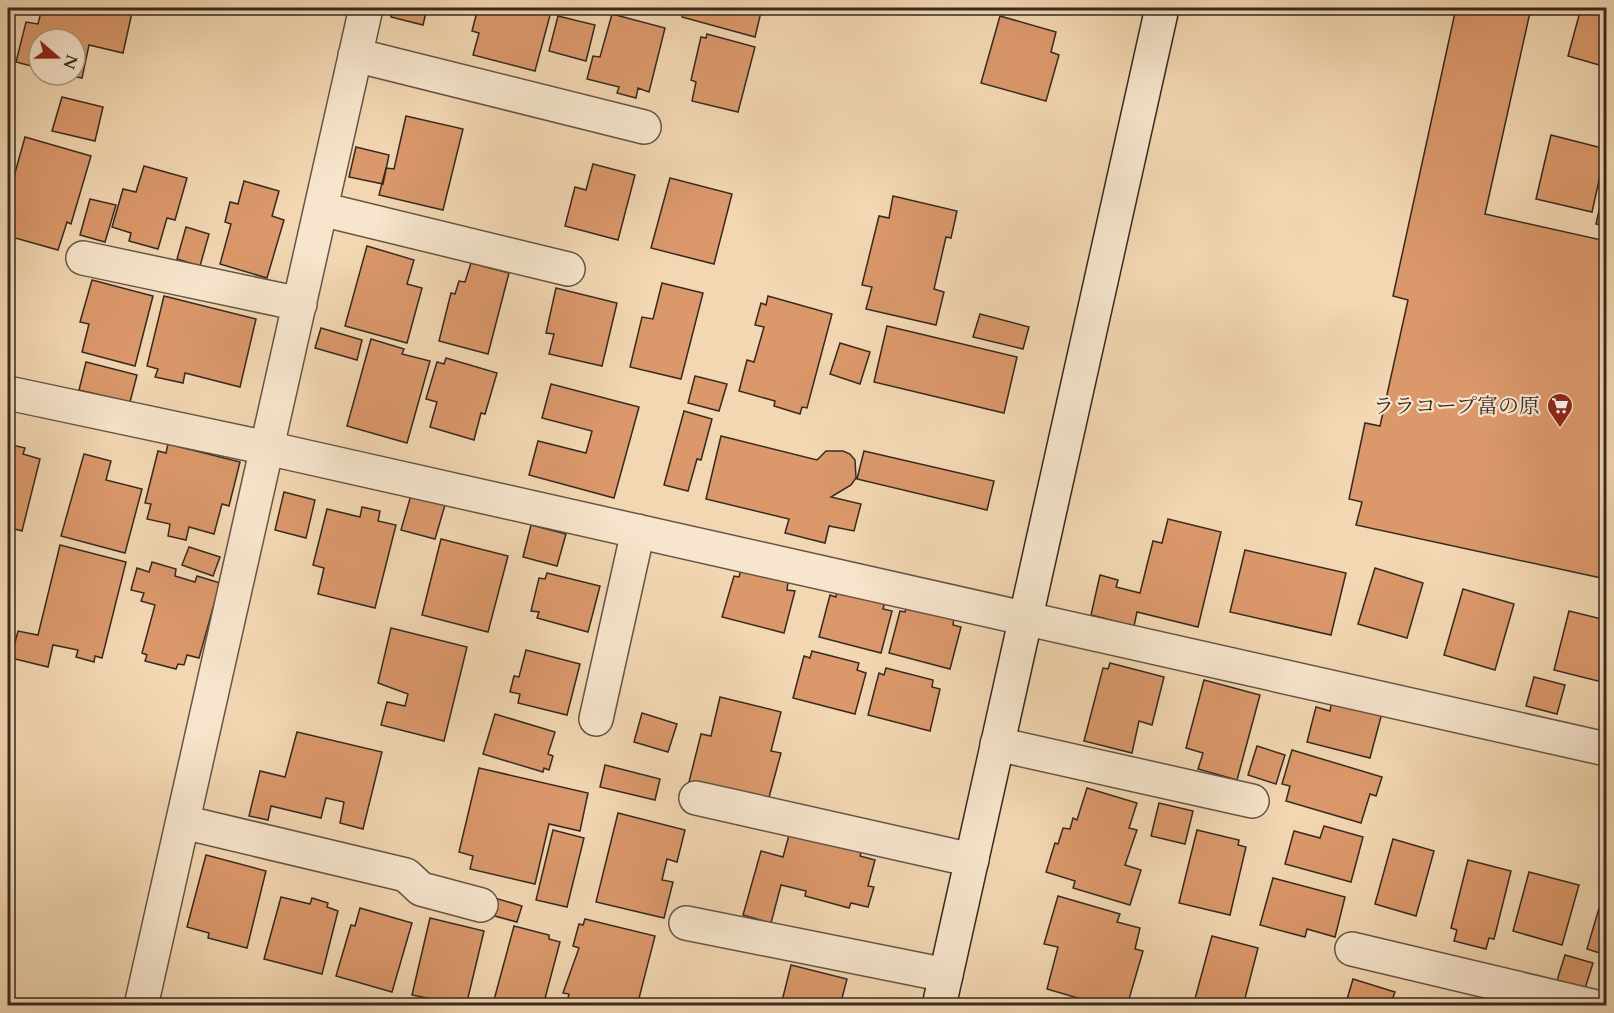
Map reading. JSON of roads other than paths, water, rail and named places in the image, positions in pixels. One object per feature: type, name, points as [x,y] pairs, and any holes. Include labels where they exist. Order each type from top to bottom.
[{"type":"street","points":[[141,1005],[366,8]]},
{"type":"street","points":[[686,923],[943,990],[1162,8]]},
{"type":"street","points":[[355,55],[644,127]]},
{"type":"street","points":[[321,209],[568,269]]},
{"type":"street","points":[[83,258],[300,304]]},
{"type":"street","points":[[8,393],[267,448],[1606,749]]},
{"type":"street","points":[[596,719],[638,531]]},
{"type":"street","points":[[997,744],[1252,801]]},
{"type":"street","points":[[696,798],[972,860]]},
{"type":"street","points":[[183,822],[406,875],[421,890],[481,905]]},
{"type":"street","points":[[1352,949],[1592,1005]]},
{"type":"place","name":"ララコープ富の原","points":[[1560,429]]}]
